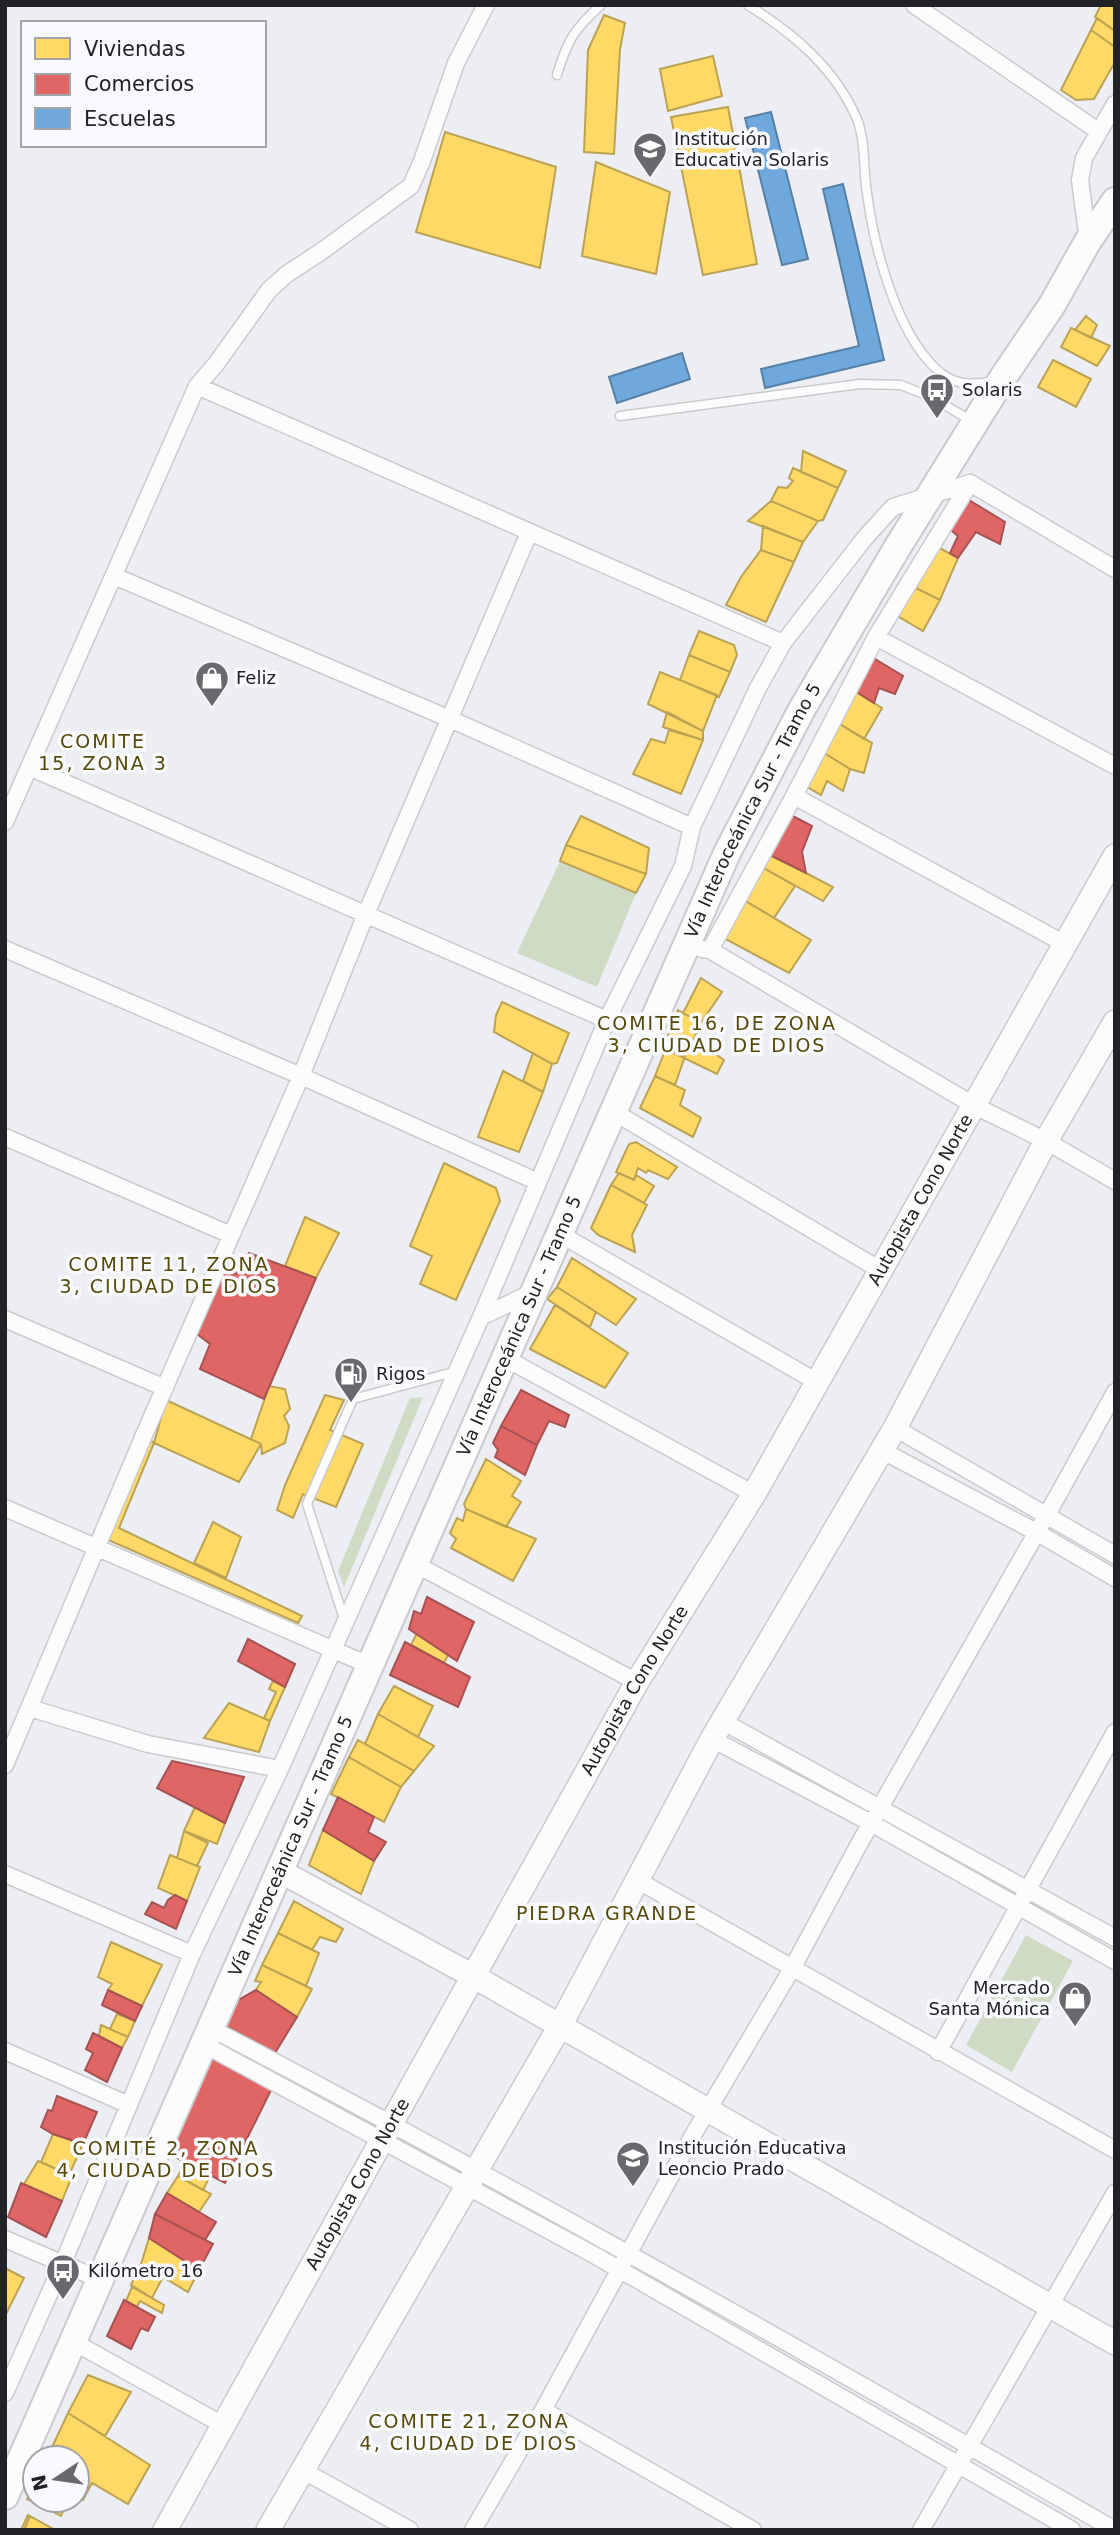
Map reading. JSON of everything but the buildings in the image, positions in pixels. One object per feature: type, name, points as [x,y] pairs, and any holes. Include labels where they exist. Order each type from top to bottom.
[{"type":"highway","name":"Vía Interoceánica Sur - Tramo 5","points":[[5,2496],[614,1112],[698,948],[727,853],[802,709],[927,498],[1052,305],[1088,241],[1115,201]]},
{"type":"main road","name":"Autopista Cono Norte","points":[[165,2530],[637,1682],[754,1494],[1115,856]]},
{"type":"main road","points":[[268,2530],[560,2026],[717,1730],[895,1428],[1046,1140],[1115,1022]]},
{"type":"main road","points":[[280,1871],[472,1976],[1115,2343]]},
{"type":"street","points":[[5,822],[197,386],[269,290],[287,274],[411,186],[456,63],[485,5]]},
{"type":"street","points":[[914,5],[1098,131]]},
{"type":"street","points":[[1088,241],[1080,180],[1084,158],[1115,104]]},
{"type":"street","points":[[197,386],[783,643]]},
{"type":"street","points":[[5,2393],[63,2263],[192,1954],[280,1769],[481,1317],[607,1020],[683,866],[692,827],[758,688],[783,643],[864,539],[893,507],[970,482]]},
{"type":"street","points":[[970,482],[1115,569]]},
{"type":"street","points":[[970,482],[876,637],[794,796],[698,948],[975,1105],[1046,1140],[1115,1181]]},
{"type":"street","points":[[5,1765],[9,1748],[30,1708],[96,1548],[301,1076],[366,914],[529,533]]},
{"type":"street","points":[[114,576],[450,719],[692,827]]},
{"type":"street","points":[[876,637],[1115,766]]},
{"type":"street","points":[[29,767],[607,1020]]},
{"type":"street","points":[[794,796],[1065,944]]},
{"type":"street","points":[[5,949],[301,1076],[538,1182]]},
{"type":"street","points":[[614,1112],[880,1270]]},
{"type":"street","points":[[5,1137],[231,1235]]},
{"type":"street","points":[[560,1234],[817,1382]]},
{"type":"street","points":[[481,1317],[535,1291]]},
{"type":"street","points":[[5,1319],[165,1388]]},
{"type":"street","points":[[505,1358],[754,1494]]},
{"type":"street","points":[[472,2530],[543,2410],[707,2110],[793,1967],[871,1823],[1115,1392]]},
{"type":"street","points":[[895,1428],[1115,1555]]},
{"type":"street","points":[[881,1450],[1036,1532],[1115,1578]]},
{"type":"street","points":[[5,1508],[371,1666]]},
{"type":"street","points":[[415,1564],[637,1682]]},
{"type":"street","points":[[30,1708],[148,1744],[280,1769]]},
{"type":"street","points":[[717,1730],[880,1807],[1115,1938]]},
{"type":"street","points":[[717,1730],[871,1823],[1115,1961]]},
{"type":"street","points":[[938,2052],[1115,1732]]},
{"type":"street","points":[[5,1874],[192,1954]]},
{"type":"street","points":[[637,1880],[1115,2150]]},
{"type":"street","points":[[208,2037],[472,2177],[630,2253],[1115,2530]]},
{"type":"street","points":[[5,2051],[129,2105]]},
{"type":"street","points":[[472,2177],[620,2269],[1072,2530]]},
{"type":"street","points":[[921,2530],[1115,2193]]},
{"type":"street","points":[[5,2239],[101,2280]]},
{"type":"street","points":[[72,2341],[223,2425]]},
{"type":"street","points":[[543,2410],[753,2530]]},
{"type":"street","points":[[302,2470],[410,2530]]},
{"type":"lane","points":[[557,75],[565,46],[585,19],[601,5]]},
{"type":"lane","points":[[748,5],[797,38],[836,81],[857,121],[863,148],[867,193],[888,286],[913,338],[946,377],[971,384],[1002,379]]},
{"type":"lane","points":[[620,416],[860,384],[901,385],[931,397],[975,424]]},
{"type":"lane","points":[[345,1621],[307,1504],[353,1399],[457,1371]]},
{"type":"green space","points":[[560,861],[636,893],[597,987],[517,953]]},
{"type":"green space","points":[[423,1397],[344,1587],[338,1571],[410,1398]]},
{"type":"green space","points":[[1026,1935],[1073,1961],[1012,2072],[966,2045]]},
{"type":"place","name":"Institución Educativa Solaris","points":[[650,179]]},
{"type":"place","name":"Solaris","points":[[937,420]]},
{"type":"place","name":"Feliz","points":[[212,708]]},
{"type":"place","name":"Rigos","points":[[351,1404]]},
{"type":"place","name":"Mercado Santa Mónica","points":[[1075,2028]]},
{"type":"place","name":"Institución Educativa Leoncio Prado","points":[[633,2188]]},
{"type":"place","name":"Kilómetro 16","points":[[63,2301]]},
{"type":"district","name":"COMITE 15, ZONA 3","points":[[103,752]]},
{"type":"district","name":"COMITE 16, DE ZONA 3, CIUDAD DE DIOS","points":[[717,1034]]},
{"type":"district","name":"COMITE 11, ZONA 3, CIUDAD DE DIOS","points":[[169,1275]]},
{"type":"district","name":"PIEDRA GRANDE","points":[[607,1913]]},
{"type":"district","name":"COMITÉ 2, ZONA 4, CIUDAD DE DIOS","points":[[166,2159]]},
{"type":"district","name":"COMITE 21, ZONA 4, CIUDAD DE DIOS","points":[[469,2432]]}]
